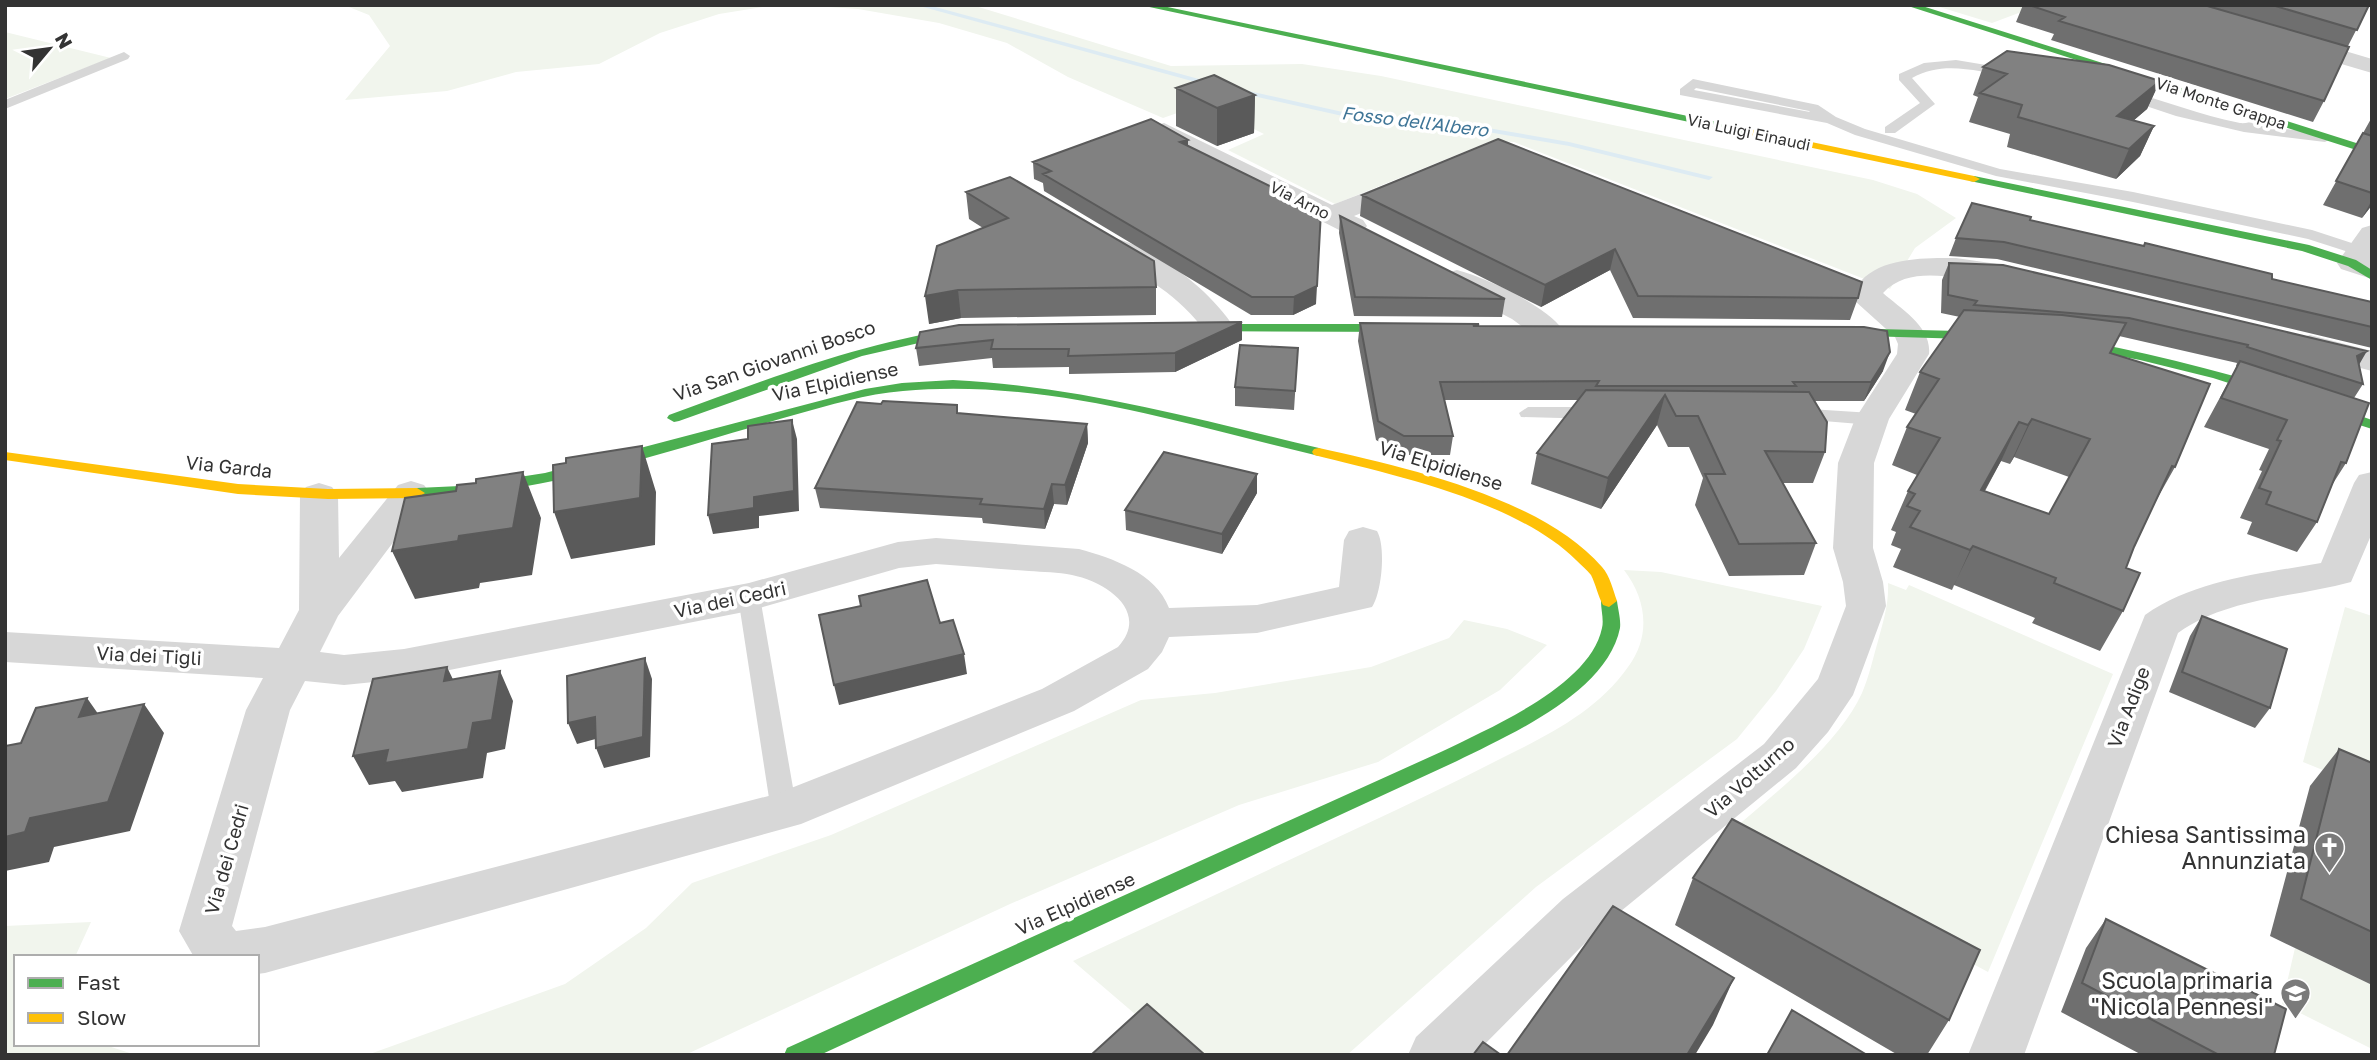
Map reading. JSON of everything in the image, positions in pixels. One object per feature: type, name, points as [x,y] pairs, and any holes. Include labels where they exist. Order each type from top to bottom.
[{"type":"street","name":"Via Luigi Einaudi","points":[[1144,5],[2366,259]]},
{"type":"street","name":"Via Monte Grappa","points":[[1909,5],[2372,152]]},
{"type":"street","points":[[2278,38],[2372,66]]},
{"type":"street","name":"Via Arno","points":[[1164,131],[1379,239]]},
{"type":"street","points":[[1331,215],[1432,173]]},
{"type":"street","points":[[1083,230],[1190,293],[1205,306],[1218,327]]},
{"type":"street","points":[[1789,263],[1866,293],[1909,333]]},
{"type":"street","points":[[1866,293],[1881,278],[1919,269],[1954,267],[1996,271],[2023,278]]},
{"type":"street","points":[[1439,270],[1523,312],[1543,329]]},
{"type":"street","points":[[1178,328],[1435,328]]},
{"type":"street","name":"Via San Giovanni Bosco","points":[[657,424],[879,345],[929,334],[988,331]]},
{"type":"street","points":[[1825,332],[2018,337]]},
{"type":"street","name":"Via Volturno","points":[[1436,1055],[1581,914],[1780,756],[1812,720],[1838,684],[1866,606],[1863,582],[1853,548],[1856,463],[1872,419],[1913,354],[1914,344],[1909,333]]},
{"type":"street","points":[[2280,338],[2372,361]]},
{"type":"street","points":[[2043,339],[2135,352],[2190,365],[2372,425]]},
{"type":"street","name":"Via Elpidiense","points":[[450,492],[508,486],[575,472],[853,395],[939,384],[984,386],[1058,394],[1099,403],[1349,459],[1474,495],[1514,511],[1566,542],[1600,574],[1612,602],[1612,624],[1602,649],[1578,679],[1520,719],[1450,756],[890,1009],[795,1055]]},
{"type":"street","name":"Via Garda","points":[[5,456],[215,488],[319,495],[450,492]]},
{"type":"street","points":[[450,492],[516,466]]},
{"type":"street","name":"Via Adige","points":[[1996,1055],[2160,625],[2184,608],[2217,596],[2337,573],[2372,483]]},
{"type":"street","points":[[293,664],[320,610],[411,493]]},
{"type":"street","points":[[319,495],[320,610]]},
{"type":"street","points":[[1152,623],[1257,619],[1358,597],[1363,540]]},
{"type":"street","name":"Via dei Cedri","points":[[936,551],[1079,562],[1121,579],[1147,604],[1152,623],[1147,642],[1133,658],[1058,700],[784,811],[265,950],[224,955],[205,931],[268,710],[293,664],[344,670],[404,664],[749,597],[898,555],[936,551]]},
{"type":"street","name":"Via dei Tigli","points":[[5,647],[293,664]]},
{"type":"lane","points":[[5,105],[124,56]]},
{"type":"lane","points":[[1891,130],[1928,104],[1904,77],[1918,66],[1936,63],[2024,75]]},
{"type":"lane","points":[[1666,114],[1693,83],[1813,107],[1891,130],[1930,153]]},
{"type":"lane","points":[[2113,91],[2181,113],[2244,128],[2329,138]]},
{"type":"lane","points":[[1685,92],[1830,120],[1930,153],[2034,181],[2133,197],[2312,235],[2366,259]]},
{"type":"lane","points":[[1813,107],[1830,120]]},
{"type":"lane","points":[[2244,128],[2275,120]]},
{"type":"lane","points":[[1528,413],[1610,414]]},
{"type":"lane","points":[[1774,414],[1829,414],[1872,419]]},
{"type":"lane","points":[[749,597],[784,811]]},
{"type":"shaded area","points":[[344,5],[774,5],[719,14],[660,33],[599,64],[516,72],[447,91],[345,100],[390,46],[369,15]]},
{"type":"shaded area","points":[[799,5],[972,5],[1171,66],[1302,64],[1381,76],[1873,180],[1917,194],[1956,218],[1915,248],[1890,289],[1514,142],[1491,141],[1335,204],[1228,150],[1264,134],[1203,104],[1163,118],[1068,77],[1007,43],[939,23],[858,9]]},
{"type":"shaded area","points":[[1933,5],[2040,5],[1992,23]]},
{"type":"shaded area","points":[[5,32],[111,58],[5,99]]},
{"type":"shaded area","points":[[1624,570],[1661,572],[1822,606],[1804,649],[1776,691],[1737,739],[1536,887],[1347,1055],[1183,1055],[1073,961],[1446,786],[1532,743],[1585,711],[1601,698],[1628,667],[1640,643],[1643,631],[1641,606],[1638,593]]},
{"type":"shaded area","points":[[1888,583],[1906,590],[1909,585],[2113,674],[1988,972],[1729,833],[1803,769],[1851,713],[1862,693],[1871,667],[1885,613]]},
{"type":"shaded area","points":[[2345,607],[2372,616],[2372,790],[2303,762]]},
{"type":"shaded area","points":[[1464,620],[1507,629],[1547,645],[1500,690],[1378,762],[1239,805],[1010,904],[685,1055],[367,1055],[565,984],[646,928],[692,883],[831,835],[1141,700],[1215,693],[1371,667],[1449,638]]},
{"type":"shaded area","points":[[91,922],[76,955],[14,955],[14,1046],[108,1046],[136,1055],[5,1055],[5,926]]},
{"type":"shaded area","points":[[2295,948],[2372,985],[2372,1049],[2282,1004]]},
{"type":"building","points":[[2029,5],[2204,5],[2349,47],[2324,101],[2059,21],[2065,17]]},
{"type":"building","points":[[2272,5],[2369,5],[2357,30]]},
{"type":"building","points":[[2007,51],[2109,65],[2160,81],[2117,116],[2154,126],[2129,149],[2018,117],[2022,105],[1980,93],[2007,74],[1983,67]]},
{"type":"building","points":[[1214,75],[1255,95],[1217,108],[1176,88]]},
{"type":"building","points":[[1151,119],[1188,140],[1180,142],[1321,211],[1317,286],[1294,297],[1252,297],[1043,174],[1051,171],[1033,162]]},
{"type":"building","points":[[2363,133],[2372,136],[2372,193],[2336,181]]},
{"type":"building","points":[[1498,139],[1862,282],[1858,298],[1638,296],[1615,249],[1545,285],[1362,195]]},
{"type":"building","points":[[1010,177],[1154,261],[1156,287],[958,290],[925,296],[937,246],[1008,218],[966,192]]},
{"type":"building","points":[[1972,203],[2031,217],[2030,220],[2144,246],[2145,243],[2272,274],[2272,279],[2372,302],[2372,327],[2004,242],[1956,238]]},
{"type":"building","points":[[1340,216],[1505,299],[1355,297]]},
{"type":"building","points":[[1949,263],[2003,265],[2367,351],[2357,356],[2363,384],[2247,347],[2248,345],[2129,318],[1974,305],[1977,301],[1948,295]]},
{"type":"building","points":[[1964,310],[2062,315],[2126,323],[2110,353],[2210,384],[2175,467],[2172,466],[2134,547],[2126,568],[2140,573],[2123,611],[2054,583],[2056,578],[1973,546],[1970,550],[1910,527],[1920,511],[1907,506],[1915,494],[1908,491],[1940,438],[1907,427],[1939,379],[1920,372]],"holes":[[[2032,419],[2090,439],[2049,514],[1981,490],[2019,422],[2028,425]]]},
{"type":"building","points":[[1242,322],[1175,353],[1068,356],[1069,349],[991,349],[993,340],[916,348],[920,332],[959,325]]},
{"type":"building","points":[[1360,323],[1479,324],[1473,326],[1864,327],[1887,331],[1890,352],[1871,382],[1793,382],[1796,386],[1596,386],[1599,381],[1440,382],[1453,436],[1404,436],[1378,421]]},
{"type":"building","points":[[1240,345],[1298,348],[1295,391],[1235,387]]},
{"type":"building","points":[[2240,361],[2369,403],[2346,463],[2341,462],[2317,522],[2266,504],[2271,492],[2259,488],[2281,441],[2277,440],[2287,420],[2221,398]]},
{"type":"building","points":[[1586,390],[1809,392],[1827,422],[1825,452],[1765,451],[1816,543],[1739,544],[1705,474],[1725,474],[1698,416],[1676,416],[1665,395],[1608,478],[1537,453]]},
{"type":"building","points":[[883,401],[957,405],[957,413],[1087,424],[1065,485],[1052,484],[1044,509],[980,504],[982,499],[815,488],[857,402],[881,404]]},
{"type":"building","points":[[792,420],[794,491],[754,497],[754,508],[708,515],[712,444],[748,439],[748,426]]},
{"type":"building","points":[[642,446],[640,498],[554,512],[553,465],[566,463],[566,458]]},
{"type":"building","points":[[1164,452],[1257,474],[1222,534],[1125,510]]},
{"type":"building","points":[[523,472],[513,528],[459,536],[458,541],[392,551],[405,498],[456,491],[457,485],[476,483],[476,479]]},
{"type":"building","points":[[927,580],[940,623],[953,620],[964,654],[834,685],[819,615],[861,606],[859,596]]},
{"type":"building","points":[[2202,616],[2287,649],[2270,708],[2182,672]]},
{"type":"building","points":[[645,658],[643,737],[596,748],[595,717],[568,723],[567,676]]},
{"type":"building","points":[[447,667],[444,681],[500,671],[492,720],[473,723],[468,749],[385,763],[388,750],[353,756],[373,679]]},
{"type":"building","points":[[87,698],[79,717],[144,704],[108,802],[30,818],[25,832],[5,837],[5,746],[21,743],[36,708]]},
{"type":"building","points":[[2339,749],[2372,763],[2372,932],[2301,899]]},
{"type":"building","points":[[1732,819],[1980,950],[1949,1020],[1693,878]]},
{"type":"building","points":[[1613,906],[1734,978],[1687,1055],[1507,1055]]},
{"type":"building","points":[[2106,919],[2286,1009],[2274,1055],[2219,1055],[2082,983]]},
{"type":"building","points":[[1147,1004],[1205,1055],[1091,1055]]},
{"type":"building","points":[[1792,1010],[1867,1055],[1767,1055]]},
{"type":"building","points":[[1483,1042],[1501,1055],[1473,1055]]},
{"type":"waterway","name":"Fosso dell'Albero","points":[[919,5],[1213,84]]},
{"type":"waterway","name":"Fosso dell'Albero","points":[[1234,89],[1356,117],[1435,121],[1569,144],[1709,177]]},
{"type":"traffic: fast","points":[[1144,5],[1750,132]]},
{"type":"traffic: fast","points":[[1909,5],[2372,152]]},
{"type":"traffic: fast","points":[[1974,179],[2305,248],[2352,263],[2372,276]]},
{"type":"traffic: fast","points":[[1189,328],[1412,328]]},
{"type":"traffic: fast","points":[[674,418],[857,353],[894,343],[971,331]]},
{"type":"traffic: fast","points":[[1836,332],[2000,336]]},
{"type":"traffic: fast","points":[[2060,341],[2179,365],[2372,425]]},
{"type":"traffic: fast","points":[[417,493],[503,485],[545,477],[846,397],[902,387],[953,384],[1058,393],[1112,403],[1319,452]]},
{"type":"traffic: fast","points":[[795,1055],[1494,734],[1544,705],[1588,670],[1603,650],[1611,628],[1609,601]]},
{"type":"traffic: slow","points":[[1750,132],[1974,179]]},
{"type":"traffic: slow","points":[[1319,452],[1439,484],[1487,501],[1532,522],[1570,545],[1597,572],[1609,601]]},
{"type":"traffic: slow","points":[[5,456],[238,489],[328,494],[417,493]]},
{"type":"place","name":"Chiesa Santissima Annunziata","points":[[2329,874]]},
{"type":"place","name":"Scuola primaria \"Nicola Pennesi\"","points":[[2296,1020]]}]
